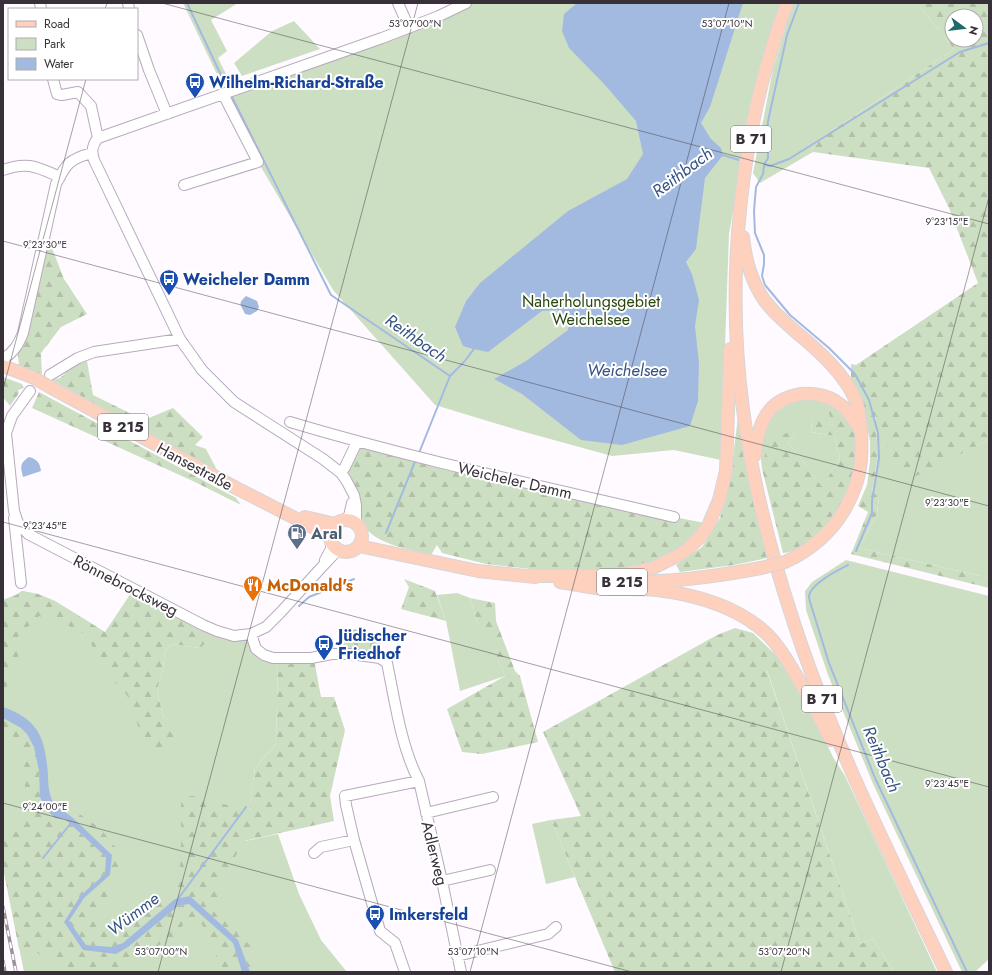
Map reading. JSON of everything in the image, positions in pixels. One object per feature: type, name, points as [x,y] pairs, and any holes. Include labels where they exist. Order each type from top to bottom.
[{"type":"main road","name":"B 71","points":[[787,3],[775,36],[764,78],[749,150],[741,201],[736,292],[740,382],[743,410],[755,480],[771,546],[792,618],[832,725],[946,972]]},
{"type":"main road","points":[[741,201],[744,248],[750,273],[761,295],[778,316],[824,356],[841,376],[855,400],[859,414],[861,431]]},
{"type":"main road","points":[[527,576],[615,576],[653,568],[679,555],[700,537],[708,526],[719,500],[726,471],[731,333],[736,292]]},
{"type":"main road","name":"Hansestraße","points":[[3,366],[32,377],[50,381],[238,489],[280,510],[334,544]]},
{"type":"main road","points":[[755,480],[756,438],[769,411],[781,400],[794,395],[811,394],[831,398],[843,406],[853,417],[861,431]]},
{"type":"main road","name":"B 215","points":[[361,541],[418,558],[478,571],[588,582],[640,582],[717,575],[761,568],[785,562],[811,548],[821,540],[841,517],[851,499],[861,465],[861,431]]},
{"type":"main road","name":"Hansestraße","points":[[280,510],[340,522]]},
{"type":"main road","points":[[351,520],[356,523],[361,528],[361,541],[352,552],[344,553],[334,544],[331,529],[340,522],[351,520]]},
{"type":"main road","points":[[527,576],[597,588],[655,590],[682,594],[708,600],[741,616],[768,635],[780,651],[809,696],[838,754],[856,779]]},
{"type":"street","points":[[398,3],[409,28]]},
{"type":"street","points":[[356,523],[356,506],[354,495],[341,472],[234,402],[202,370],[180,339],[94,160],[92,153],[94,142],[98,138],[409,28],[466,3]]},
{"type":"street","points":[[138,39],[167,114]]},
{"type":"street","points":[[53,80],[57,94],[62,95],[78,92],[91,106],[98,138]]},
{"type":"street","points":[[184,185],[258,162],[227,93]]},
{"type":"street","points":[[3,359],[17,348],[23,333],[53,192],[65,167],[71,160],[79,156],[92,153]]},
{"type":"street","points":[[3,170],[13,166],[26,165],[33,166],[60,177]]},
{"type":"street","points":[[50,381],[78,358],[94,352],[180,339]]},
{"type":"street","name":"Rönnebrocksweg","points":[[21,584],[6,433],[16,408],[30,391]]},
{"type":"street","name":"Weicheler Damm","points":[[290,422],[357,442],[423,459],[674,517]]},
{"type":"street","points":[[341,472],[357,442]]},
{"type":"street","points":[[340,522],[349,516],[354,495]]},
{"type":"street","name":"Rönnebrocksweg","points":[[14,511],[18,523],[28,534],[217,631],[234,636],[251,634],[263,629],[273,621],[335,554],[334,544]]},
{"type":"street","points":[[251,634],[256,649],[264,655],[273,658],[311,658],[332,654],[350,654],[380,658],[387,663],[406,753],[412,770],[419,782],[345,796],[354,840],[380,931],[395,943],[405,972]]},
{"type":"street","name":"Adlerweg","points":[[419,782],[461,972]]},
{"type":"street","points":[[426,813],[493,797]]},
{"type":"street","points":[[314,853],[321,847],[354,840]]},
{"type":"street","points":[[442,881],[490,870]]},
{"type":"street","points":[[457,956],[548,934],[556,927]]},
{"type":"green space","points":[[183,3],[238,3],[211,20],[227,51],[218,58],[229,80],[222,85]]},
{"type":"green space","name":"Naherholungsgebiet Weichelsee","points":[[466,3],[783,3],[752,102],[729,234],[721,460],[674,450],[612,456],[435,405],[333,290],[258,162],[223,95]]},
{"type":"green space","points":[[793,3],[917,3],[944,37],[944,48],[954,49],[812,144],[813,152],[760,183],[753,173],[773,69]]},
{"type":"green space","points":[[917,3],[989,3],[989,440],[902,483],[875,414],[878,455],[872,492],[879,497],[877,514],[859,548],[989,578],[989,588],[851,554],[868,512],[858,506],[867,485],[870,461],[870,441],[865,416],[851,381],[851,364],[856,365],[978,283],[949,208],[929,168],[813,152],[812,144],[954,49],[953,48],[984,48],[984,8],[944,8],[944,37]]},
{"type":"green space","points":[[294,21],[320,49],[242,76],[234,63],[272,31]]},
{"type":"green space","points":[[45,230],[64,279],[87,314],[61,327],[41,353],[42,376],[19,365],[17,348]]},
{"type":"green space","points":[[87,361],[93,395],[144,420],[173,408],[203,437],[195,445],[206,449],[218,472],[52,380],[60,378],[73,366]]},
{"type":"green space","points":[[3,377],[22,384],[24,388],[18,390],[19,393],[10,406],[3,397]]},
{"type":"green space","points":[[39,392],[236,498],[241,505],[195,482],[32,408]]},
{"type":"green space","points":[[804,399],[831,402],[834,425],[812,420],[811,432],[834,436],[840,458],[822,488],[804,462],[788,443],[798,430],[762,469],[761,445],[767,424],[781,408]]},
{"type":"green space","points":[[831,402],[850,423],[857,439],[858,455],[853,481],[843,504],[822,530],[802,546],[793,551],[783,553],[762,469],[766,450],[775,437],[799,429],[788,443],[822,487],[840,458],[834,436],[811,432],[812,419],[834,425],[827,409]]},
{"type":"green space","points":[[875,413],[902,482],[989,440],[989,578],[859,548],[877,514],[879,497],[872,493],[878,455]]},
{"type":"green space","points":[[738,417],[767,558],[734,565],[680,572],[676,565],[702,547],[720,518],[730,481]]},
{"type":"green space","points":[[357,442],[705,523],[696,537],[666,557],[635,570],[609,573],[539,570],[486,564],[442,553],[437,545],[431,555],[401,548],[381,540],[365,527],[361,519],[361,506],[357,494],[345,467]]},
{"type":"green space","points":[[846,560],[989,596],[989,959],[975,972],[962,972],[874,786],[828,675],[806,610],[805,591],[812,582]]},
{"type":"green space","points":[[404,579],[435,591],[446,621],[401,609],[409,587]]},
{"type":"green space","points":[[22,591],[38,594],[55,601],[97,627],[161,717],[171,722],[163,716],[157,690],[163,669],[165,651],[172,644],[200,648],[209,633],[248,642],[251,646],[278,662],[276,744],[255,768],[245,841],[278,834],[299,894],[321,940],[347,972],[24,972],[3,867],[3,600]]},
{"type":"green space","points":[[22,591],[38,594],[55,601],[105,632],[131,593],[209,633],[206,642],[200,648],[172,644],[165,651],[163,669],[157,690],[163,716],[171,722],[177,736],[177,744],[163,754],[154,751],[143,740],[127,695],[104,671],[87,635],[67,625],[39,616],[18,636],[18,660],[3,695],[3,600]]},
{"type":"green space","points":[[457,593],[470,598],[477,622],[483,625],[505,676],[460,691],[446,621],[437,595]]},
{"type":"green space","points":[[470,598],[495,603],[496,621],[515,671],[520,676],[538,742],[482,754],[462,752],[447,709],[505,676],[483,626],[477,622]]},
{"type":"green space","points":[[343,627],[381,635],[380,654],[338,647]]},
{"type":"green space","points":[[735,628],[753,633],[785,664],[767,671],[860,944],[873,939],[894,972],[615,972],[551,820],[581,816],[543,732],[717,635]]},
{"type":"green space","points":[[314,659],[321,697],[334,697],[345,730],[330,796],[334,821],[244,841],[220,884],[216,908],[253,949],[255,972],[250,972],[238,940],[190,896],[175,899],[181,860],[181,803],[186,796],[201,796],[212,801],[249,811],[255,768],[276,744],[278,662]]},
{"type":"green space","points":[[785,664],[805,698],[833,757],[845,776],[937,972],[894,972],[873,939],[860,944],[767,670]]},
{"type":"green space","points":[[3,718],[19,727],[30,739],[38,762],[40,794],[47,808],[55,818],[65,819],[106,857],[105,874],[81,895],[64,922],[83,950],[116,954],[128,947],[178,906],[189,904],[233,943],[242,972],[218,972],[215,944],[201,923],[187,919],[175,937],[139,955],[117,972],[66,972],[30,948],[19,949],[3,867],[3,835],[32,815],[26,805],[24,771],[25,757],[12,734],[3,730]]},
{"type":"green space","points":[[75,811],[100,828],[119,852],[118,873],[95,923],[97,928],[103,930],[129,912],[145,904],[154,901],[175,899],[123,943],[111,947],[86,945],[69,922],[84,898],[110,875],[112,855],[73,818]]},
{"type":"green space","points":[[551,820],[575,877],[546,884],[532,824]]},
{"type":"water","name":"Weichelsee","points":[[577,3],[743,3],[710,107],[701,123],[711,139],[721,148],[723,155],[705,178],[696,249],[686,262],[692,274],[699,300],[695,326],[699,363],[698,401],[690,426],[622,445],[581,440],[522,394],[494,379],[526,361],[568,330],[570,319],[557,310],[542,311],[488,352],[463,346],[455,327],[466,301],[480,283],[568,211],[627,179],[643,154],[636,121],[605,85],[569,48],[562,31],[564,14]]},
{"type":"water","points":[[246,296],[257,301],[259,307],[257,311],[250,315],[245,314],[241,305],[241,301]]},
{"type":"water","points":[[29,457],[38,462],[41,471],[23,477],[21,470],[22,465]]},
{"type":"water","points":[[3,707],[25,718],[38,732],[45,751],[49,789],[53,802],[74,819],[112,855],[110,875],[84,898],[69,921],[86,945],[111,947],[123,943],[175,899],[190,896],[238,940],[250,972],[242,972],[233,943],[189,904],[178,906],[128,947],[116,954],[83,950],[64,922],[81,895],[105,874],[106,857],[65,819],[55,818],[46,809],[40,797],[39,771],[34,747],[27,734],[21,728],[3,718]]},
{"type":"waterway","name":"Reithbach","points":[[187,3],[228,90]]},
{"type":"waterway","name":"Reithbach","points":[[799,3],[787,35],[768,121],[766,145],[768,158],[764,165],[763,174],[756,187],[754,211],[755,233],[764,255],[762,276],[765,285],[790,315],[829,348],[855,374],[869,400],[878,433],[879,458],[872,501],[872,513],[856,551]]},
{"type":"waterway","points":[[764,165],[770,166],[789,159],[960,52],[989,43]]},
{"type":"waterway","name":"Reithbach","points":[[231,95],[331,295],[450,376],[474,349]]},
{"type":"waterway","name":"Reithbach","points":[[722,156],[723,155],[739,160]]},
{"type":"waterway","points":[[419,453],[450,376]]},
{"type":"waterway","points":[[386,533],[416,459]]},
{"type":"waterway","name":"Reithbach","points":[[848,565],[815,586],[809,596],[810,603],[829,663],[875,778],[967,972]]},
{"type":"waterway","points":[[299,606],[309,597],[354,579]]},
{"type":"waterway","points":[[178,899],[246,807]]},
{"type":"waterway","points":[[43,858],[71,823]]},
{"type":"railway","points":[[3,907],[16,972]]},
{"type":"railway","points":[[3,961],[5,972]]},
{"type":"place","name":"Wilhelm-Richard-Straße","points":[[195,99]]},
{"type":"place","name":"Weicheler Damm","points":[[169,296]]},
{"type":"place","name":"Aral","points":[[297,550]]},
{"type":"place","name":"McDonald's","points":[[253,602]]},
{"type":"place","name":"Jüdischer Friedhof","points":[[324,661]]},
{"type":"place","name":"Imkersfeld","points":[[375,931]]},
{"type":"water label","name":"Wümme","points":[[133,914]]}]
